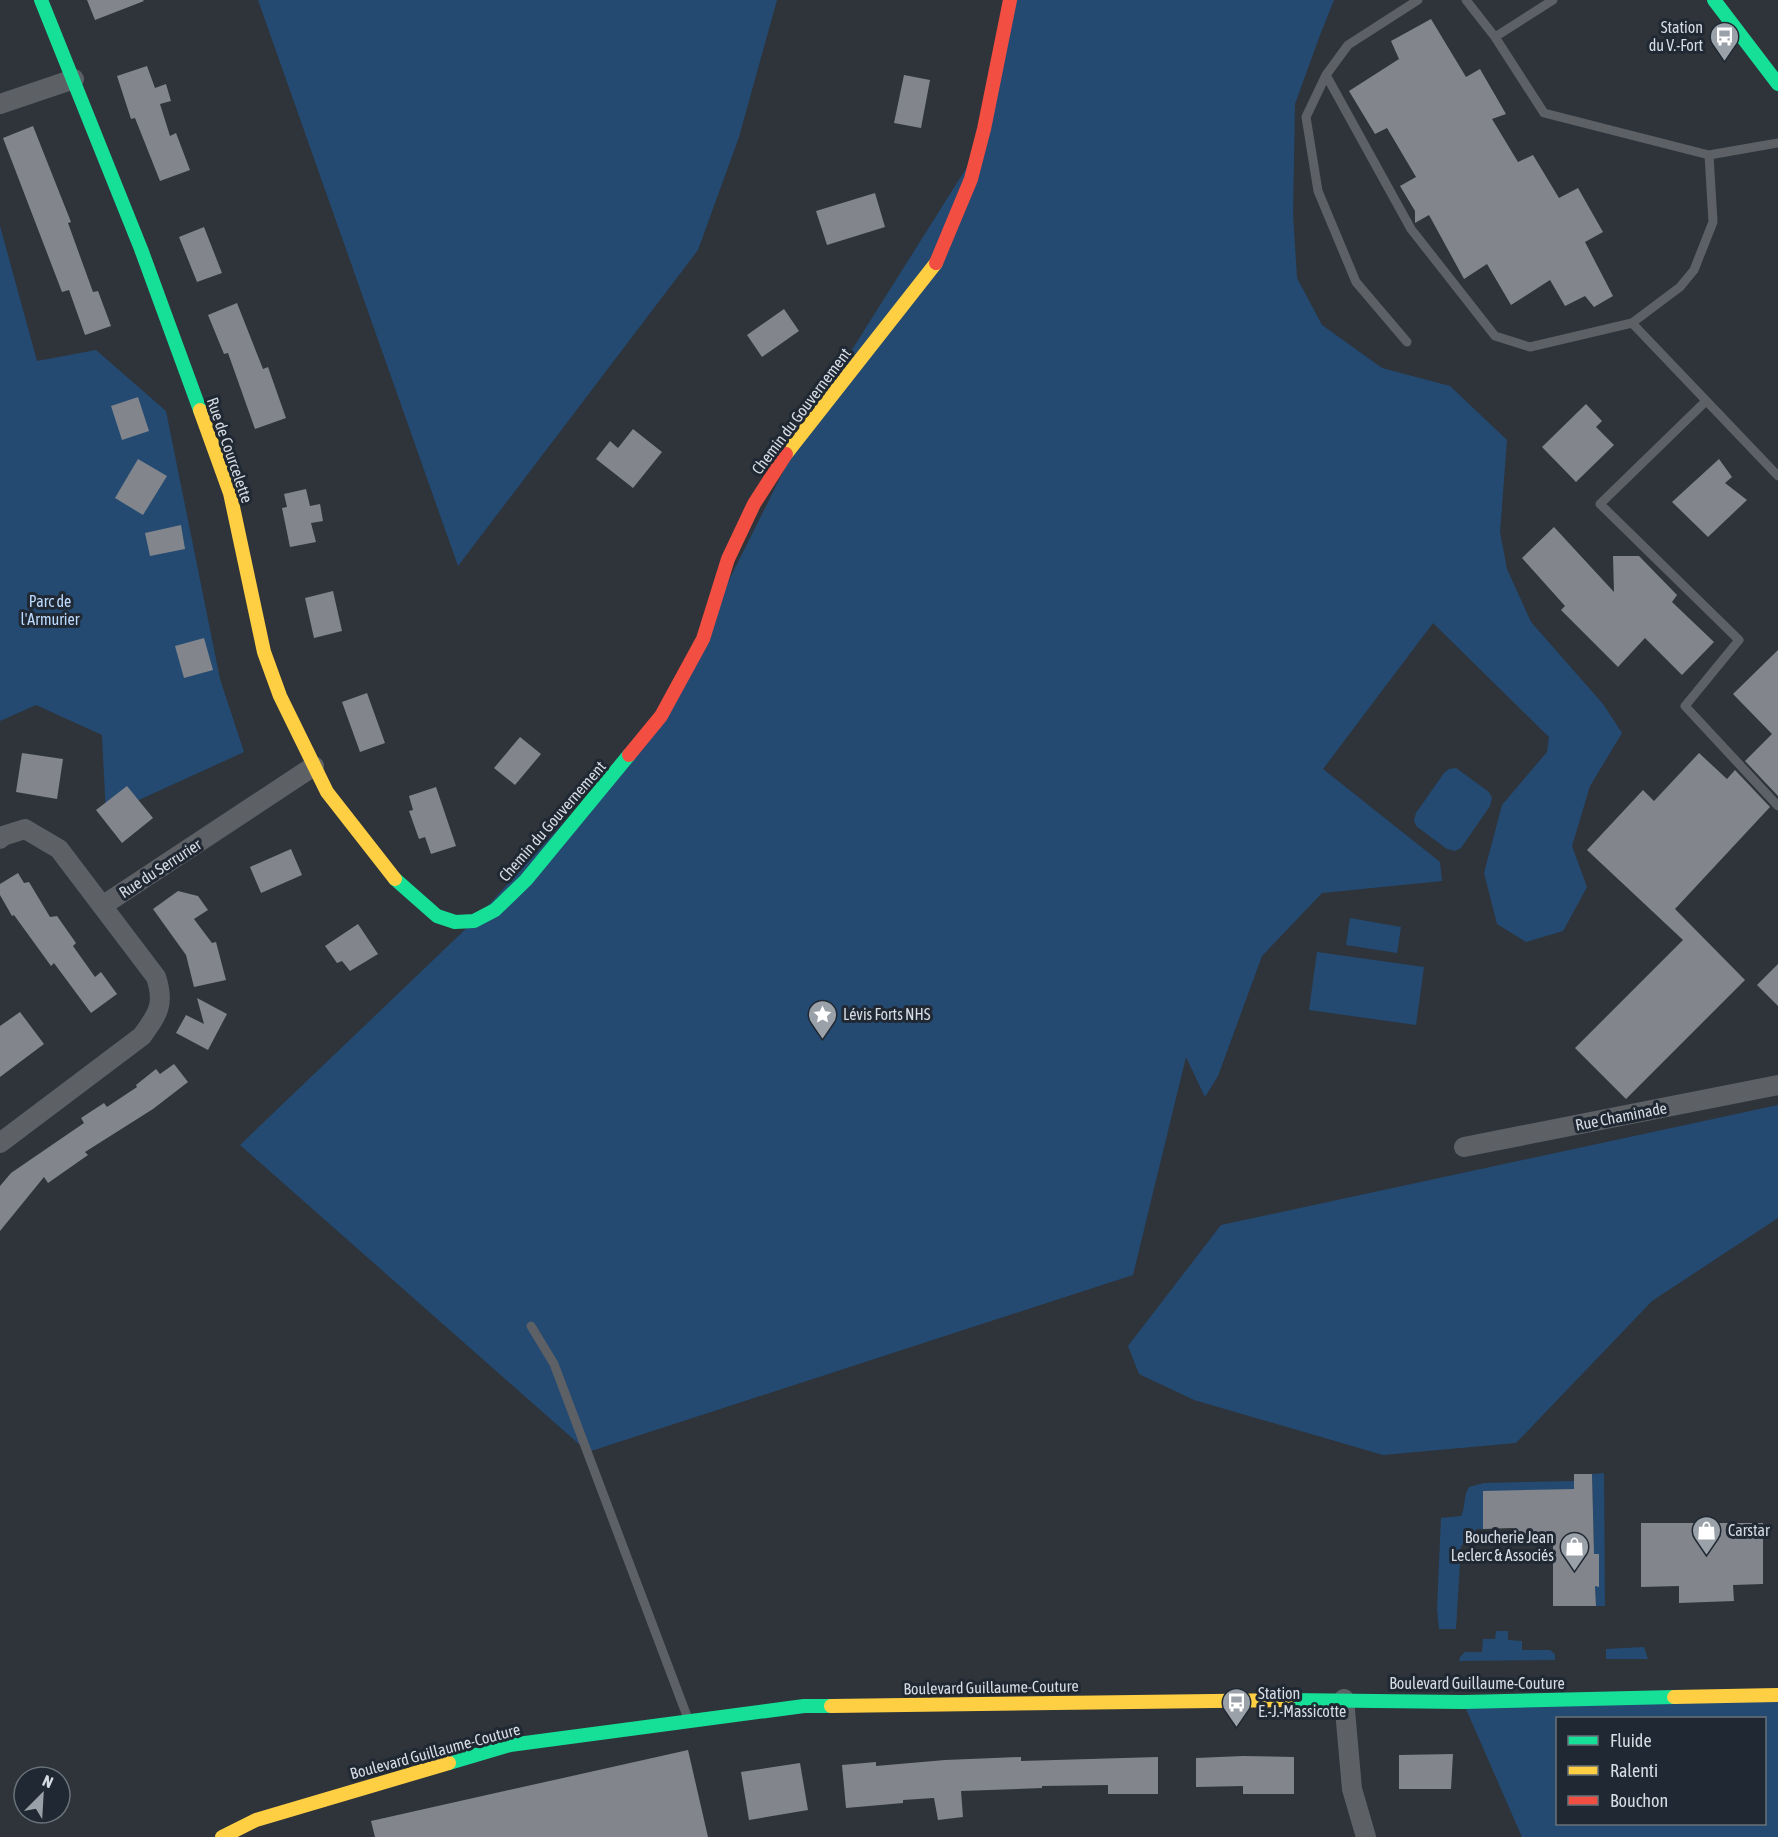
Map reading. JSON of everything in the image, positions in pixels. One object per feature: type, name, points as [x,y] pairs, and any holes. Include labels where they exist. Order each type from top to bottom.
[{"type":"street","name":"Rue de Courcelette","points":[[41,0],[141,249],[230,493],[264,652],[280,696],[327,792],[390,874],[437,916]]},
{"type":"street","name":"Chemin du Gouvernement","points":[[437,916],[455,922],[474,921],[495,910],[526,880],[661,716],[704,639],[728,559],[754,504],[778,464],[938,260],[971,179],[984,129],[1010,0]]},
{"type":"street","points":[[1714,0],[1778,84]]},
{"type":"street","points":[[0,104],[74,79]]},
{"type":"street","name":"Rue du Serrurier","points":[[0,1143],[142,1036],[157,1014],[161,993],[156,977],[102,906],[314,766]]},
{"type":"street","points":[[0,839],[26,829],[59,849],[102,906]]},
{"type":"street","name":"Rue Chaminade","points":[[1464,1147],[1778,1085]]},
{"type":"street","name":"Boulevard Guillaume-Couture","points":[[222,1837],[256,1820],[510,1745],[804,1706],[1344,1699],[1463,1702],[1778,1695]]},
{"type":"street","points":[[1344,1699],[1352,1789],[1366,1837]]},
{"type":"lane","points":[[1407,342],[1356,282],[1318,190],[1306,117],[1326,75],[1348,45],[1418,0]]},
{"type":"lane","points":[[1466,0],[1495,37],[1544,113],[1709,155],[1778,142]]},
{"type":"lane","points":[[1495,37],[1553,0]]},
{"type":"lane","points":[[1326,75],[1411,229],[1495,336],[1530,347],[1632,323],[1680,287],[1694,270],[1713,222],[1709,155]]},
{"type":"lane","points":[[1632,323],[1778,477]]},
{"type":"lane","points":[[1706,401],[1599,504],[1739,640],[1685,706],[1778,806]]},
{"type":"lane","points":[[531,1326],[554,1364],[689,1721]]},
{"type":"green space","points":[[258,0],[777,0],[739,137],[698,250],[458,566]]},
{"type":"green space","points":[[1005,0],[1334,0],[1295,104],[1293,214],[1297,278],[1322,325],[1382,368],[1450,386],[1507,440],[1500,532],[1507,569],[1531,622],[1603,704],[1622,733],[1590,786],[1572,846],[1587,887],[1563,931],[1526,942],[1497,924],[1484,873],[1502,805],[1547,752],[1549,737],[1433,623],[1323,769],[1440,862],[1442,881],[1322,893],[1262,956],[1218,1076],[1205,1097],[1186,1057],[1133,1275],[588,1452],[240,1145],[474,921],[661,716],[814,410],[974,156]]},
{"type":"green space","name":"Parc de l'Armurier","points":[[0,226],[37,361],[96,350],[166,411],[220,679],[244,752],[106,815],[102,735],[36,705],[0,721]]},
{"type":"green space","points":[[1456,768],[1489,792],[1492,798],[1490,806],[1461,848],[1455,851],[1447,849],[1416,826],[1414,820],[1416,813],[1444,773]]},
{"type":"green space","points":[[1350,918],[1401,927],[1397,953],[1346,945]]},
{"type":"green space","points":[[1317,952],[1424,967],[1416,1025],[1309,1010]]},
{"type":"green space","points":[[1778,1105],[1778,1218],[1652,1301],[1516,1443],[1383,1455],[1194,1400],[1139,1374],[1128,1346],[1221,1225]]},
{"type":"green space","points":[[1604,1473],[1605,1606],[1596,1606],[1595,1586],[1599,1586],[1599,1555],[1594,1554],[1592,1474]]},
{"type":"green space","points":[[1574,1481],[1574,1489],[1484,1492],[1483,1529],[1476,1529],[1475,1543],[1461,1546],[1456,1629],[1439,1629],[1437,1609],[1441,1518],[1461,1516],[1469,1487],[1484,1483]]},
{"type":"green space","points":[[1496,1631],[1508,1631],[1508,1640],[1522,1641],[1522,1650],[1550,1650],[1555,1654],[1555,1660],[1459,1661],[1465,1652],[1482,1652],[1483,1639],[1495,1639]]},
{"type":"green space","points":[[1644,1647],[1648,1659],[1606,1659],[1606,1649]]},
{"type":"green space","points":[[1778,1695],[1778,1837],[1522,1837],[1463,1702]]},
{"type":"building","points":[[87,0],[143,0],[144,1],[95,20]]},
{"type":"building","points":[[1431,19],[1466,77],[1480,69],[1506,114],[1492,119],[1518,162],[1533,155],[1559,198],[1578,188],[1603,232],[1585,242],[1613,296],[1594,307],[1585,296],[1565,306],[1550,280],[1511,305],[1487,264],[1464,279],[1429,215],[1415,223],[1415,211],[1400,186],[1416,177],[1387,128],[1375,134],[1349,91],[1399,59],[1391,41]]},
{"type":"building","points":[[147,66],[155,88],[166,84],[171,101],[160,104],[170,136],[176,133],[190,170],[160,181],[135,118],[131,119],[117,76]]},
{"type":"building","points":[[904,75],[930,80],[921,128],[894,123]]},
{"type":"building","points":[[33,126],[71,222],[68,223],[93,292],[98,291],[111,326],[85,335],[69,290],[62,292],[3,138]]},
{"type":"building","points":[[875,193],[885,227],[827,245],[816,211]]},
{"type":"building","points":[[204,227],[222,273],[197,282],[179,237]]},
{"type":"building","points":[[237,303],[263,369],[268,367],[286,418],[255,429],[228,353],[224,354],[208,315]]},
{"type":"building","points":[[784,309],[799,331],[762,357],[747,335]]},
{"type":"building","points":[[138,397],[149,431],[122,440],[111,406]]},
{"type":"building","points":[[1586,404],[1602,421],[1596,427],[1614,445],[1576,482],[1542,447]]},
{"type":"building","points":[[633,429],[662,452],[633,488],[596,459],[610,441],[618,448]]},
{"type":"building","points":[[138,459],[167,476],[143,515],[115,498]]},
{"type":"building","points":[[1719,459],[1732,477],[1725,483],[1747,500],[1708,537],[1672,502]]},
{"type":"building","points":[[306,489],[310,506],[320,504],[323,521],[311,523],[316,542],[290,547],[282,508],[287,507],[284,494]]},
{"type":"building","points":[[181,525],[185,549],[150,556],[145,533]]},
{"type":"building","points":[[1554,527],[1614,592],[1613,556],[1639,556],[1677,595],[1672,602],[1714,642],[1682,675],[1645,638],[1618,667],[1561,610],[1565,606],[1522,558]]},
{"type":"building","points":[[333,591],[342,631],[314,638],[305,598]]},
{"type":"building","points":[[204,638],[213,670],[184,678],[175,646]]},
{"type":"building","points":[[1778,650],[1778,796],[1745,761],[1772,734],[1733,694]]},
{"type":"building","points":[[367,693],[385,743],[360,752],[342,702]]},
{"type":"building","points":[[520,737],[541,754],[515,785],[494,768]]},
{"type":"building","points":[[22,753],[63,759],[57,799],[16,792]]},
{"type":"building","points":[[1699,753],[1727,779],[1735,770],[1770,807],[1675,909],[1745,980],[1626,1099],[1575,1048],[1683,940],[1587,850],[1643,790],[1654,801]]},
{"type":"building","points":[[127,786],[153,818],[122,843],[96,810]]},
{"type":"building","points":[[436,787],[456,846],[431,854],[425,837],[419,839],[409,811],[413,810],[409,796]]},
{"type":"building","points":[[291,849],[302,875],[261,893],[250,867]]},
{"type":"building","points":[[18,873],[24,883],[29,882],[50,917],[57,916],[76,943],[73,946],[95,977],[101,972],[117,994],[91,1013],[54,963],[51,966],[14,915],[12,916],[0,895],[0,884]]},
{"type":"building","points":[[178,891],[198,896],[208,910],[194,919],[212,943],[216,942],[226,980],[194,987],[186,955],[153,909]]},
{"type":"building","points":[[358,924],[378,954],[350,971],[342,961],[337,963],[325,946]]},
{"type":"building","points":[[1778,964],[1778,1006],[1757,985]]},
{"type":"building","points":[[197,998],[227,1014],[208,1050],[176,1033],[186,1015],[204,1024]]},
{"type":"building","points":[[20,1012],[44,1044],[0,1077],[0,1026]]},
{"type":"building","points":[[174,1064],[188,1082],[153,1109],[85,1152],[88,1155],[48,1183],[44,1177],[0,1231],[0,1186],[11,1173],[84,1123],[81,1118],[104,1103],[107,1107],[137,1087],[136,1085],[156,1069],[160,1074]]},
{"type":"building","points":[[1574,1474],[1592,1474],[1594,1554],[1599,1554],[1599,1587],[1595,1586],[1596,1606],[1553,1606],[1553,1536],[1513,1537],[1513,1528],[1483,1529],[1483,1491],[1574,1489]]},
{"type":"building","points":[[1641,1523],[1763,1523],[1763,1584],[1733,1585],[1734,1601],[1679,1603],[1679,1586],[1641,1587]]},
{"type":"building","points":[[688,1750],[708,1837],[375,1837],[371,1821]]},
{"type":"building","points":[[1453,1754],[1451,1789],[1399,1789],[1399,1755]]},
{"type":"building","points":[[1021,1757],[1021,1761],[1158,1757],[1158,1794],[1108,1794],[1108,1785],[961,1791],[963,1817],[938,1820],[934,1798],[846,1808],[842,1765],[876,1762],[876,1766]]},
{"type":"building","points":[[1294,1757],[1294,1794],[1243,1794],[1243,1786],[1196,1787],[1196,1758]]},
{"type":"building","points":[[800,1763],[808,1810],[749,1820],[741,1772]]},
{"type":"traffic: fast","points":[[41,0],[141,249],[200,410]]},
{"type":"traffic: fast","points":[[1714,0],[1778,84]]},
{"type":"traffic: fast","points":[[395,879],[437,916],[455,922],[474,921],[495,910],[526,880],[629,755]]},
{"type":"traffic: fast","points":[[1288,1700],[1463,1702],[1674,1697]]},
{"type":"traffic: fast","points":[[449,1763],[510,1745],[804,1706],[831,1706]]},
{"type":"traffic: slow","points":[[786,454],[936,263]]},
{"type":"traffic: slow","points":[[200,410],[230,493],[264,652],[280,696],[327,792],[395,879]]},
{"type":"traffic: slow","points":[[1674,1697],[1778,1695]]},
{"type":"traffic: slow","points":[[831,1706],[1288,1700]]},
{"type":"traffic: slow","points":[[222,1837],[256,1820],[449,1763]]},
{"type":"traffic: jam","points":[[936,263],[971,179],[984,129],[1010,0]]},
{"type":"traffic: jam","points":[[629,755],[661,716],[703,639],[728,559],[754,504],[786,454]]},
{"type":"place","name":"Station du V.-Fort","points":[[1724,62]]},
{"type":"place","name":"Lévis Forts NHS","points":[[822,1040]]},
{"type":"place","name":"Carstar","points":[[1707,1556]]},
{"type":"place","name":"Boucherie Jean Leclerc & Associés","points":[[1575,1572]]},
{"type":"place","name":"Station E.-J.-Massicotte","points":[[1237,1728]]}]
